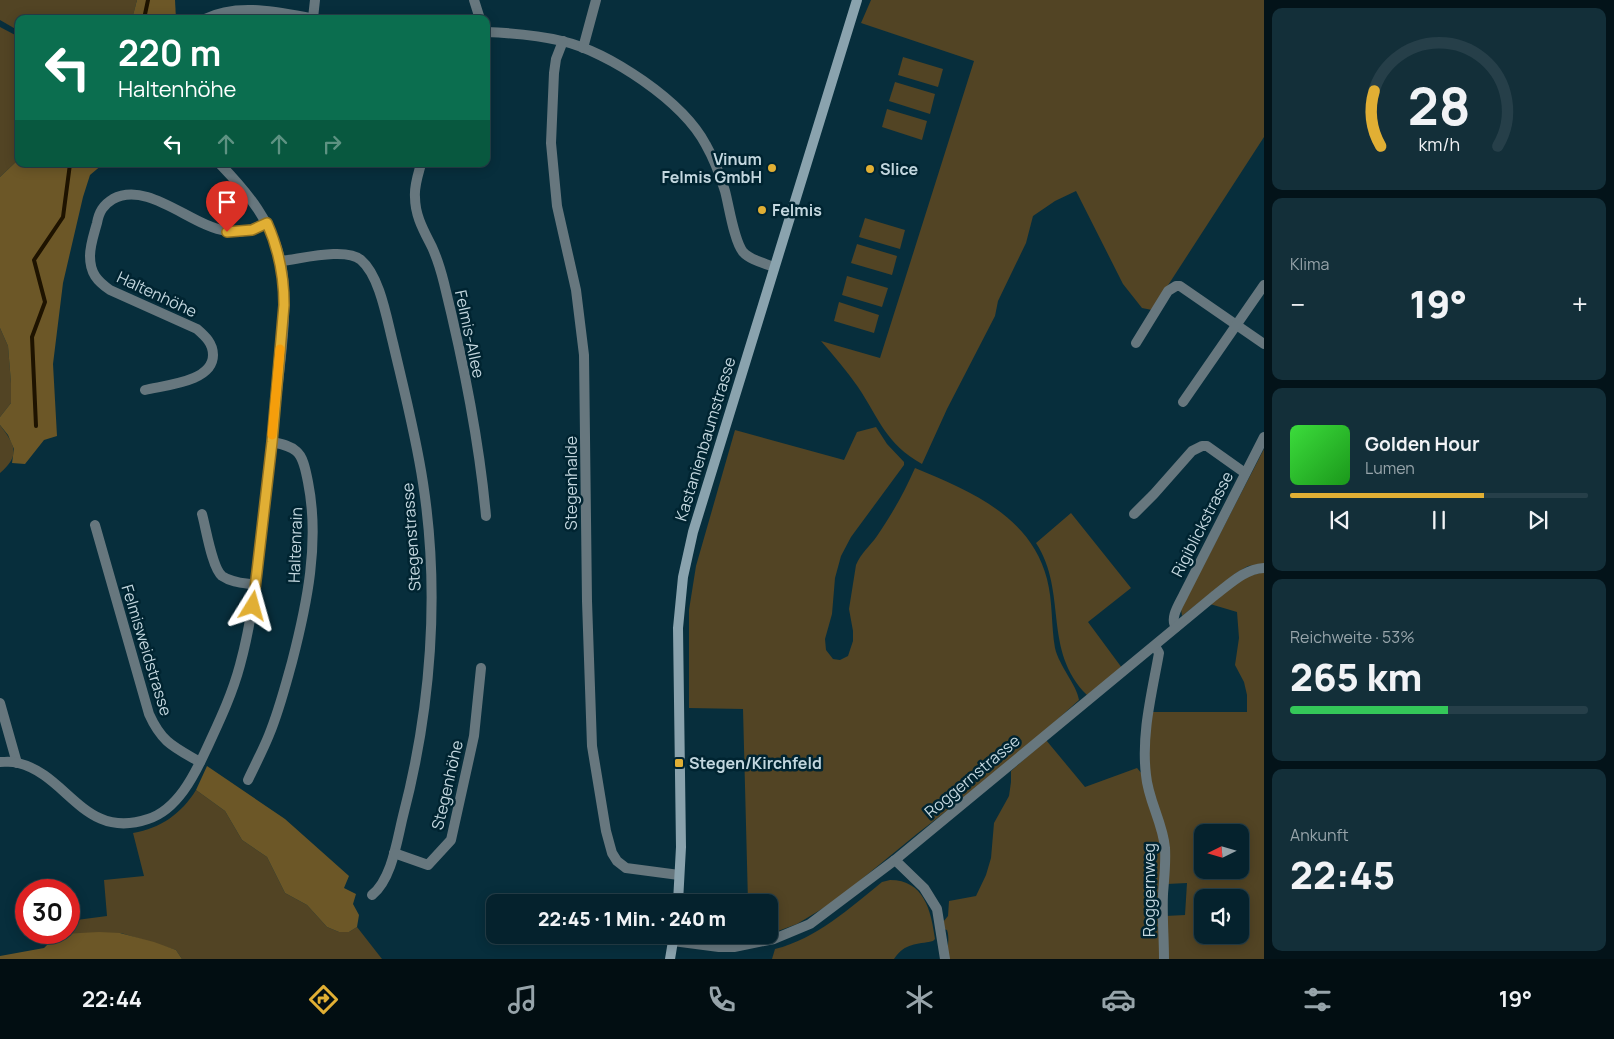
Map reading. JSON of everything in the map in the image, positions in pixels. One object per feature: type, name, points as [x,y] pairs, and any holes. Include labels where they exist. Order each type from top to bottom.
[{"type":"street","points":[[315,0],[315,15]]},
{"type":"street","points":[[474,0],[479,15]]},
{"type":"street","points":[[583,48],[596,0]]},
{"type":"street","name":"Kastanienbaumstrasse","points":[[678,894],[680,847],[678,628],[683,576],[693,532],[857,0]]},
{"type":"street","points":[[217,15],[243,10],[291,15]]},
{"type":"street","points":[[490,32],[517,33],[563,41],[583,48],[623,67],[650,85],[681,112],[699,133],[706,145],[719,174],[736,234],[744,253],[749,257],[774,267]]},
{"type":"street","name":"Stegenhalde","points":[[563,41],[556,59],[554,73],[551,142],[557,206],[576,290],[584,355],[587,610],[592,746],[606,831],[612,853],[617,861],[626,868],[679,875]]},
{"type":"street","points":[[0,762],[17,763],[36,770],[83,810],[96,817],[115,823],[132,823],[149,819],[164,811],[186,787],[224,710],[240,665],[256,585],[272,442],[284,305],[284,284],[276,243],[267,223],[253,201],[223,167]]},
{"type":"street","name":"Felmis-Allee","points":[[420,167],[416,183],[415,206],[418,219],[433,250],[444,282],[469,399],[482,476],[486,516]]},
{"type":"street","name":"Haltenhöhe","points":[[145,390],[195,378],[204,374],[213,359],[213,350],[207,337],[197,329],[110,290],[98,282],[92,274],[90,251],[99,213],[106,204],[126,194],[136,194],[148,197],[227,232],[252,230],[267,223]]},
{"type":"street","name":"Stegenstrasse","points":[[281,262],[338,253],[355,256],[367,266],[376,281],[391,336],[424,484],[430,555],[431,622],[419,740],[410,788],[394,853],[386,878],[372,895]]},
{"type":"street","points":[[1183,402],[1264,285]]},
{"type":"street","points":[[1136,343],[1168,290],[1180,286],[1264,344]]},
{"type":"street","name":"Rigiblickstrasse","points":[[1176,627],[1174,618],[1184,594],[1264,436]]},
{"type":"street","name":"Haltenrain","points":[[248,780],[269,735],[284,691],[302,625],[309,587],[313,532],[312,501],[301,457],[296,450],[286,444],[272,442]]},
{"type":"street","points":[[1134,514],[1197,447],[1207,446],[1245,473]]},
{"type":"street","points":[[202,514],[214,562],[220,575],[230,581],[256,585]]},
{"type":"street","name":"Felmisweidstrasse","points":[[95,526],[149,714],[156,730],[167,743],[200,762]]},
{"type":"street","name":"Roggernstrasse","points":[[778,938],[810,924],[833,909],[1245,572],[1264,568]]},
{"type":"street","name":"Roggernweg","points":[[1155,646],[1159,653],[1146,736],[1146,774],[1163,833],[1165,847],[1166,865],[1163,894],[1164,959]]},
{"type":"street","name":"Stegenhöhe","points":[[394,853],[428,865],[451,840],[474,736],[481,668]]},
{"type":"street","points":[[0,703],[17,763]]},
{"type":"street","points":[[895,860],[924,888],[938,909],[945,959]]},
{"type":"street","points":[[670,959],[673,944]]},
{"type":"street","name":"Roggernstrasse","points":[[704,944],[719,947],[751,944]]},
{"type":"shaded area","points":[[0,0],[137,0],[133,15],[15,15],[15,29],[0,20]]},
{"type":"shaded area","points":[[137,0],[175,0],[176,15],[133,15]]},
{"type":"shaded area","points":[[871,0],[1264,0],[1264,137],[1152,310],[1142,308],[1123,284],[1076,191],[1055,201],[1033,216],[1026,243],[998,301],[995,316],[947,409],[922,464],[899,448],[891,439],[854,381],[821,341],[880,358],[974,61],[861,23]]},
{"type":"shaded area","points":[[0,27],[15,35],[15,163],[0,177]]},
{"type":"shaded area","points":[[903,57],[943,69],[938,87],[898,75]]},
{"type":"shaded area","points":[[895,82],[935,94],[930,114],[889,101]]},
{"type":"shaded area","points":[[887,109],[927,121],[922,140],[882,127]]},
{"type":"shaded area","points":[[15,163],[15,167],[99,167],[90,175],[83,197],[63,283],[53,364],[57,436],[44,440],[25,464],[12,463],[14,449],[8,435],[0,425],[0,417],[11,403],[11,383],[8,346],[0,328],[0,177]]},
{"type":"shaded area","points":[[865,218],[905,230],[900,249],[859,237]]},
{"type":"shaded area","points":[[857,244],[897,256],[892,275],[851,263]]},
{"type":"shaded area","points":[[847,276],[888,288],[882,307],[842,295]]},
{"type":"shaded area","points":[[839,302],[879,315],[874,333],[834,321]]},
{"type":"shaded area","points":[[0,328],[8,346],[11,403],[0,417]]},
{"type":"shaded area","points":[[0,425],[9,438],[14,450],[11,461],[0,473]]},
{"type":"shaded area","points":[[876,427],[887,444],[904,462],[904,465],[851,537],[841,556],[835,578],[832,614],[825,639],[826,650],[833,659],[840,660],[848,656],[853,641],[849,609],[856,565],[893,511],[915,468],[957,486],[996,508],[1013,522],[1027,538],[1039,557],[1047,579],[1057,655],[1078,694],[1079,700],[1009,763],[918,833],[835,901],[797,924],[778,931],[778,894],[748,894],[743,709],[689,708],[689,610],[696,566],[735,430],[844,460],[857,432]]},
{"type":"shaded area","points":[[1264,449],[1264,564],[1248,566],[1236,573],[1182,616],[1181,609]]},
{"type":"shaded area","points":[[1071,513],[1131,588],[1088,622],[1122,668],[1087,695],[1073,678],[1065,659],[1060,640],[1051,581],[1046,562],[1036,543]]},
{"type":"shaded area","points":[[1264,572],[1264,959],[1167,959],[1165,916],[1185,915],[1187,883],[1167,884],[1157,807],[1148,770],[1151,712],[1247,712],[1247,695],[1244,682],[1235,665],[1239,638],[1237,612],[1210,604],[1244,577]]},
{"type":"shaded area","points":[[1046,740],[1085,787],[1137,768],[1143,775],[1162,837],[1162,959],[947,959],[948,937],[943,922],[948,916],[949,901],[976,896],[986,875],[991,858],[994,823],[1009,796],[1011,771]]},
{"type":"shaded area","points":[[207,766],[285,819],[349,876],[344,888],[356,894],[353,904],[359,915],[357,927],[349,932],[339,932],[327,927],[307,905],[285,893],[267,857],[242,840],[225,811],[196,790]]},
{"type":"shaded area","points":[[196,790],[225,811],[242,840],[267,857],[285,893],[307,905],[327,927],[339,932],[349,932],[357,927],[382,959],[182,959],[176,950],[121,933],[80,934],[80,920],[107,916],[104,880],[144,876],[133,833],[161,824],[177,813]]},
{"type":"shaded area","points":[[890,880],[902,881],[911,885],[924,899],[931,918],[935,939],[933,941],[907,947],[894,959],[772,959],[775,949],[805,938],[832,922],[882,882]]},
{"type":"shaded area","points":[[80,933],[120,933],[176,950],[182,959],[0,959],[0,956],[44,948],[48,944],[80,944]]},
{"type":"waterway","points":[[145,15],[148,0]]},
{"type":"waterway","points":[[36,426],[32,337],[45,302],[34,260],[63,217],[70,167]]},
{"type":"slow traffic","points":[[272,435],[280,349]]},
{"type":"place","name":"Vinum Felmis GmbH","points":[[772,168]]},
{"type":"place","name":"Slice","points":[[870,169]]},
{"type":"place","name":"Felmis","points":[[762,210]]},
{"type":"place","name":"Stegen/Kirchfeld","points":[[679,763]]},
{"type":"route","points":[[227,232],[252,230],[267,223],[276,243],[284,284],[284,305],[272,442],[253,606]]}]
